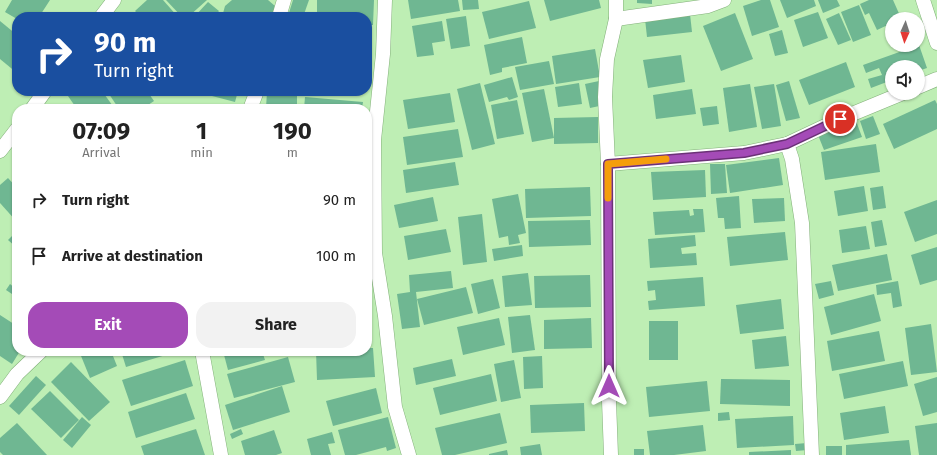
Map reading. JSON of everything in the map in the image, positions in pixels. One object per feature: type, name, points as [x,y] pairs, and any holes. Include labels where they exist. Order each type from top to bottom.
[{"type":"street","points":[[105,12],[114,0]]},
{"type":"street","points":[[280,12],[284,0]]},
{"type":"street","points":[[385,0],[383,54],[374,140],[376,253],[396,407],[409,455]]},
{"type":"street","points":[[611,455],[609,402],[608,164],[605,97],[607,59],[616,19],[616,0]]},
{"type":"street","points":[[616,19],[708,6],[724,0]]},
{"type":"street","points":[[923,0],[937,43]]},
{"type":"street","points":[[925,84],[937,79]]},
{"type":"street","points":[[36,104],[42,96]]},
{"type":"street","points":[[608,164],[744,153],[787,144],[840,119],[886,100]]},
{"type":"street","points":[[0,151],[12,135]]},
{"type":"street","points":[[787,144],[792,159],[802,223],[812,455]]},
{"type":"street","points":[[0,397],[16,374],[36,356]]},
{"type":"street","points":[[203,356],[221,455]]},
{"type":"building","points":[[12,0],[50,0],[42,12],[12,12],[12,16],[5,12]]},
{"type":"building","points":[[147,0],[163,0],[174,12],[136,12],[135,11]]},
{"type":"building","points":[[166,0],[207,0],[194,12],[177,12]]},
{"type":"building","points":[[232,0],[268,0],[275,6],[273,12],[223,12],[225,6]]},
{"type":"building","points":[[293,0],[309,0],[305,12],[289,12]]},
{"type":"building","points":[[317,0],[374,0],[373,25],[372,12],[317,12]]},
{"type":"building","points":[[408,0],[458,0],[460,11],[411,19]]},
{"type":"building","points":[[462,0],[478,0],[479,9],[463,10]]},
{"type":"building","points":[[544,0],[599,0],[601,8],[550,21]]},
{"type":"building","points":[[637,0],[652,0],[652,4],[637,3]]},
{"type":"building","points":[[761,0],[770,0],[779,27],[752,36],[743,6]]},
{"type":"building","points":[[780,0],[814,0],[816,6],[787,18]]},
{"type":"building","points":[[818,0],[837,0],[840,6],[823,13]]},
{"type":"building","points":[[869,0],[893,0],[898,12],[885,12],[885,26],[877,30],[869,13],[865,15],[860,4]]},
{"type":"building","points":[[529,1],[536,28],[489,39],[482,12]]},
{"type":"building","points":[[208,2],[219,11],[218,12],[199,12]]},
{"type":"building","points":[[859,5],[871,35],[853,42],[841,12]]},
{"type":"building","points":[[818,12],[828,38],[803,47],[794,20]]},
{"type":"building","points":[[735,13],[753,59],[721,71],[703,26]]},
{"type":"building","points":[[839,13],[851,40],[838,45],[826,19]]},
{"type":"building","points":[[690,14],[692,32],[647,37],[645,19]]},
{"type":"building","points":[[466,16],[470,46],[451,49],[446,19]]},
{"type":"building","points":[[0,21],[12,31],[12,69],[0,59]]},
{"type":"building","points":[[442,21],[445,41],[432,43],[434,55],[417,57],[412,26]]},
{"type":"building","points":[[782,30],[788,53],[775,56],[769,34]]},
{"type":"building","points":[[522,37],[527,63],[502,68],[502,72],[490,75],[484,45]]},
{"type":"building","points":[[595,49],[600,77],[556,84],[552,56]]},
{"type":"building","points":[[899,52],[921,52],[924,60],[885,60],[885,83],[871,88],[868,79],[882,75],[879,68],[866,73],[863,65]]},
{"type":"building","points":[[681,55],[685,82],[648,88],[643,60]]},
{"type":"building","points":[[549,61],[554,84],[520,90],[515,67]]},
{"type":"building","points":[[846,62],[855,87],[809,105],[799,80]]},
{"type":"building","points":[[512,77],[518,97],[509,100],[507,97],[489,102],[484,85]]},
{"type":"building","points":[[599,81],[604,105],[590,108],[585,84]]},
{"type":"building","points":[[789,81],[800,118],[786,121],[776,85]]},
{"type":"building","points":[[480,83],[495,144],[472,150],[457,89]]},
{"type":"building","points":[[579,83],[582,104],[558,107],[555,87]]},
{"type":"building","points":[[750,84],[757,127],[729,132],[723,88]]},
{"type":"building","points":[[774,84],[781,126],[762,129],[754,87]]},
{"type":"building","points":[[544,89],[554,138],[532,142],[522,93]]},
{"type":"building","points":[[692,89],[696,114],[656,119],[653,95]]},
{"type":"building","points":[[450,93],[455,122],[408,129],[403,100]]},
{"type":"building","points":[[68,96],[106,96],[111,104],[74,104]]},
{"type":"building","points":[[110,96],[150,96],[154,101],[150,104],[116,104]]},
{"type":"building","points":[[212,96],[237,96],[235,102]]},
{"type":"building","points":[[267,96],[297,96],[297,104],[266,104]]},
{"type":"building","points":[[305,97],[363,102],[363,104],[304,104]]},
{"type":"building","points":[[517,100],[524,134],[497,139],[491,105]]},
{"type":"building","points":[[935,100],[937,104],[937,129],[894,149],[883,124]]},
{"type":"building","points":[[717,106],[719,124],[703,126],[700,108]]},
{"type":"building","points":[[873,116],[880,134],[866,139],[860,121]]},
{"type":"building","points":[[598,117],[598,143],[554,144],[554,118]]},
{"type":"building","points":[[856,121],[862,137],[824,150],[818,135]]},
{"type":"building","points":[[458,129],[463,157],[407,165],[403,137]]},
{"type":"building","points":[[876,144],[880,172],[825,180],[821,152]]},
{"type":"building","points":[[779,158],[783,185],[730,193],[726,165]]},
{"type":"building","points":[[455,162],[459,185],[406,193],[403,170]]},
{"type":"building","points":[[710,164],[725,164],[727,193],[711,194]]},
{"type":"building","points":[[705,170],[706,197],[653,200],[651,172]]},
{"type":"building","points":[[8,178],[12,182],[12,216],[0,203],[0,185]]},
{"type":"building","points":[[864,186],[868,211],[838,216],[834,191]]},
{"type":"building","points":[[883,186],[886,208],[873,210],[870,188]]},
{"type":"building","points":[[590,187],[591,216],[526,218],[525,189]]},
{"type":"building","points":[[518,194],[526,233],[518,235],[520,243],[509,245],[508,236],[499,238],[492,199]]},
{"type":"building","points":[[739,196],[741,228],[725,229],[724,218],[718,218],[716,198]]},
{"type":"building","points":[[433,197],[438,221],[399,228],[394,205]]},
{"type":"building","points":[[784,198],[785,221],[754,223],[752,199]]},
{"type":"building","points":[[937,200],[937,234],[915,242],[904,212]]},
{"type":"building","points":[[693,209],[703,209],[705,232],[655,235],[653,212],[689,210],[690,216],[694,215]]},
{"type":"building","points":[[482,214],[487,262],[463,265],[458,217]]},
{"type":"building","points":[[590,220],[591,245],[529,247],[528,221]]},
{"type":"building","points":[[882,220],[887,245],[875,247],[871,222]]},
{"type":"building","points":[[866,226],[870,249],[842,253],[839,230]]},
{"type":"building","points":[[446,229],[451,252],[408,260],[404,236]]},
{"type":"building","points":[[785,232],[788,260],[730,266],[727,237]]},
{"type":"building","points":[[695,235],[696,246],[681,248],[682,254],[696,253],[697,265],[650,268],[648,239]]},
{"type":"building","points":[[12,236],[12,244],[8,240]]},
{"type":"building","points":[[522,245],[523,256],[494,261],[492,249]]},
{"type":"building","points":[[937,247],[937,280],[920,285],[911,255]]},
{"type":"building","points":[[887,254],[892,280],[838,291],[832,265]]},
{"type":"building","points":[[451,271],[453,288],[416,292],[420,327],[402,329],[397,294],[410,292],[409,275]]},
{"type":"building","points":[[528,273],[532,305],[505,307],[502,276]]},
{"type":"building","points":[[590,275],[591,307],[535,308],[534,276]]},
{"type":"building","points":[[703,277],[705,306],[649,310],[648,301],[656,300],[655,290],[648,291],[647,281]]},
{"type":"building","points":[[493,279],[500,308],[478,314],[471,284]]},
{"type":"building","points":[[831,281],[834,295],[819,299],[815,284]]},
{"type":"building","points":[[898,281],[902,306],[893,308],[891,293],[877,295],[876,285]]},
{"type":"building","points":[[10,284],[12,286],[12,294],[6,290]]},
{"type":"building","points":[[466,287],[473,313],[424,325],[417,299]]},
{"type":"building","points":[[874,294],[881,321],[831,335],[824,307]]},
{"type":"building","points":[[781,299],[784,329],[740,334],[736,305]]},
{"type":"building","points":[[0,315],[12,323],[12,356],[17,356],[12,364],[0,356]]},
{"type":"building","points":[[530,315],[535,350],[512,353],[508,317]]},
{"type":"building","points":[[499,318],[505,345],[463,355],[457,327]]},
{"type":"building","points":[[591,318],[592,348],[544,349],[544,320]]},
{"type":"building","points":[[649,321],[678,321],[678,360],[649,360]]},
{"type":"building","points":[[931,324],[937,372],[911,375],[905,328]]},
{"type":"building","points":[[879,331],[885,361],[832,371],[827,341]]},
{"type":"building","points":[[786,336],[789,366],[755,369],[752,340]]},
{"type":"building","points":[[373,348],[375,377],[317,380],[316,356],[372,356]]},
{"type":"building","points":[[81,356],[113,356],[117,366],[90,378]]},
{"type":"building","points":[[123,356],[162,356],[126,367]]},
{"type":"building","points":[[224,356],[264,356],[265,360],[228,370]]},
{"type":"building","points":[[542,356],[543,388],[524,389],[523,357]]},
{"type":"building","points":[[288,357],[295,382],[234,398],[227,374]]},
{"type":"building","points":[[452,359],[456,376],[416,385],[413,368]]},
{"type":"building","points":[[185,360],[193,386],[131,406],[122,380]]},
{"type":"building","points":[[514,360],[521,398],[501,402],[494,364]]},
{"type":"building","points":[[903,361],[908,386],[844,399],[839,374]]},
{"type":"building","points":[[71,362],[110,402],[89,421],[51,382]]},
{"type":"building","points":[[491,374],[497,401],[440,415],[433,388]]},
{"type":"building","points":[[36,376],[46,385],[19,415],[9,406]]},
{"type":"building","points":[[937,377],[937,412],[923,416],[914,384]]},
{"type":"building","points":[[721,379],[790,380],[790,406],[720,404]]},
{"type":"building","points":[[707,381],[710,411],[649,417],[646,387]]},
{"type":"building","points":[[282,386],[290,412],[233,430],[225,405]]},
{"type":"building","points":[[376,388],[382,413],[333,426],[326,401]]},
{"type":"building","points":[[50,391],[79,420],[61,438],[31,409]]},
{"type":"building","points":[[186,393],[195,419],[136,438],[128,412]]},
{"type":"building","points":[[584,403],[585,431],[531,433],[530,405]]},
{"type":"building","points":[[885,406],[889,433],[844,440],[840,413]]},
{"type":"building","points":[[729,412],[730,420],[718,421],[718,413]]},
{"type":"building","points":[[500,413],[507,443],[455,455],[442,455],[435,428]]},
{"type":"building","points":[[793,416],[794,445],[737,448],[735,419]]},
{"type":"building","points":[[82,417],[91,425],[72,448],[63,440]]},
{"type":"building","points":[[388,417],[396,448],[387,451],[386,447],[356,455],[345,455],[338,430]]},
{"type":"building","points":[[17,423],[47,455],[3,455],[0,452],[0,438]]},
{"type":"building","points":[[937,423],[937,455],[919,455],[915,426]]},
{"type":"building","points":[[703,425],[706,451],[674,455],[650,455],[647,431]]},
{"type":"building","points":[[196,429],[205,455],[144,455],[141,446]]},
{"type":"building","points":[[241,429],[243,434],[232,439],[230,434]]},
{"type":"building","points":[[274,430],[282,453],[276,455],[245,455],[241,441]]},
{"type":"building","points":[[332,432],[335,443],[328,444],[331,455],[311,455],[307,439]]},
{"type":"building","points":[[909,440],[911,455],[846,455],[846,445]]},
{"type":"building","points":[[807,443],[808,450],[796,451],[795,444]]},
{"type":"building","points":[[540,444],[542,455],[521,455],[520,447]]},
{"type":"building","points":[[826,446],[842,446],[842,455],[826,455]]},
{"type":"building","points":[[634,449],[644,449],[644,455],[634,455]]},
{"type":"building","points":[[507,450],[508,455],[489,455],[489,454]]},
{"type":"building","points":[[791,450],[791,455],[749,455],[749,452]]},
{"type":"slow traffic","points":[[608,198],[608,164],[666,159]]},
{"type":"route","points":[[609,386],[608,164],[744,153],[787,144],[840,119]]}]
